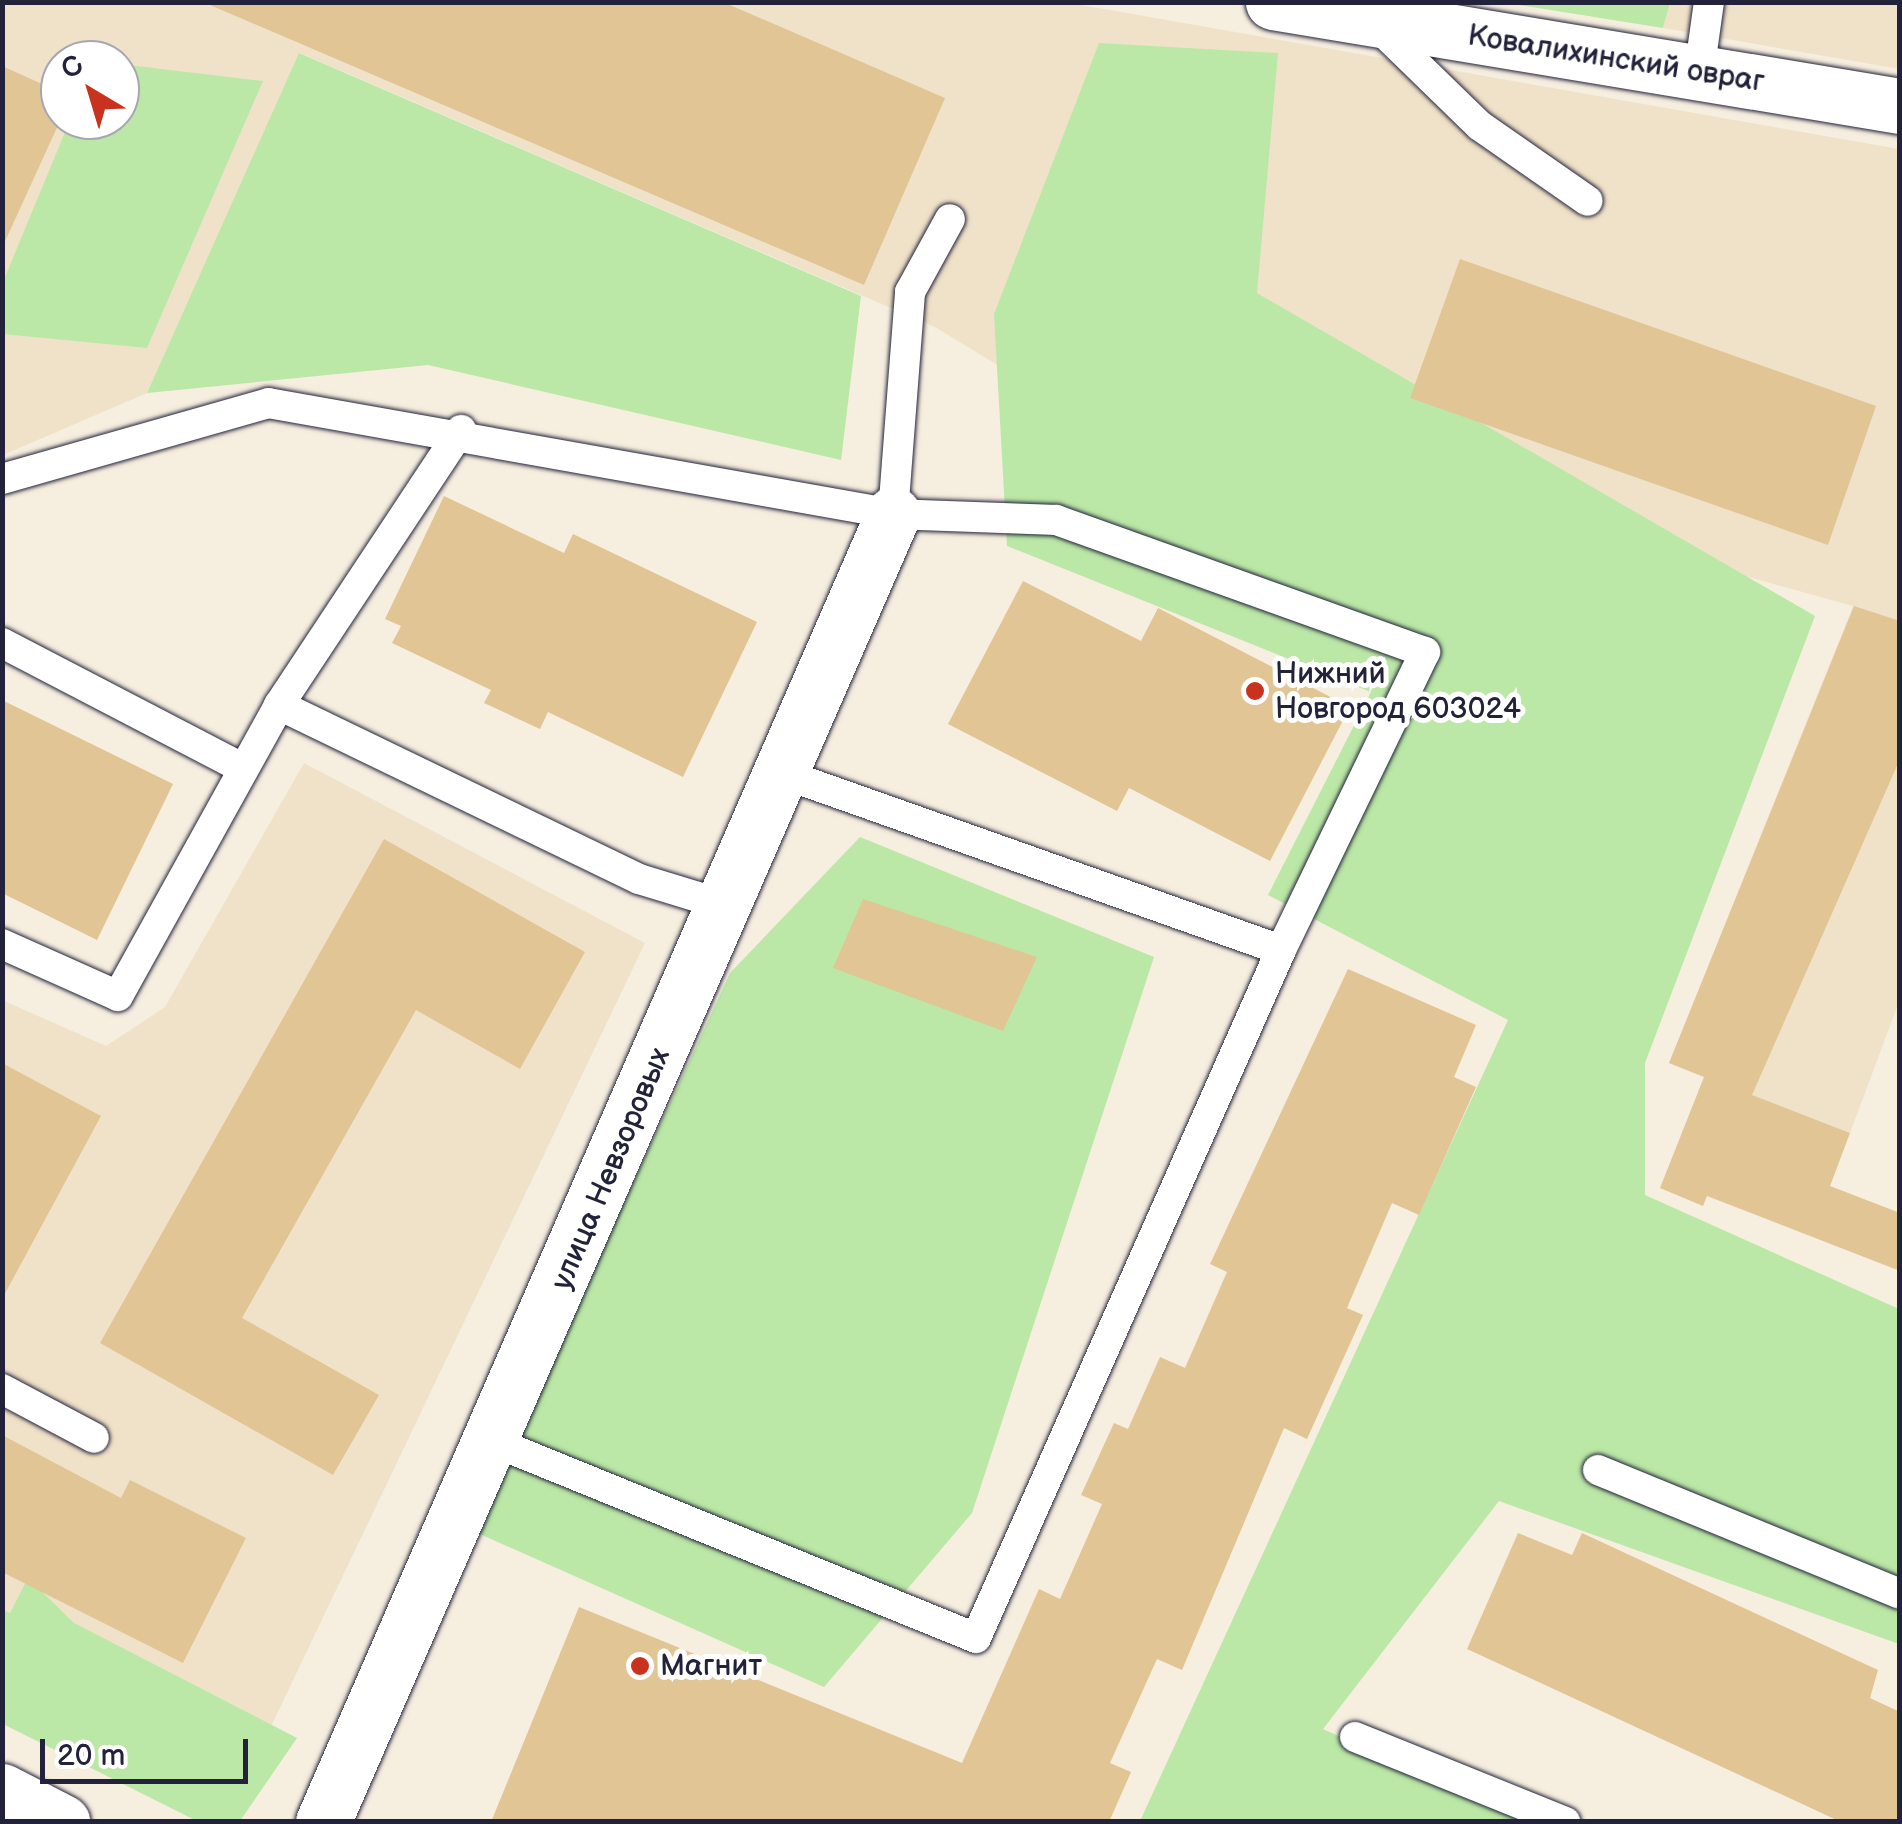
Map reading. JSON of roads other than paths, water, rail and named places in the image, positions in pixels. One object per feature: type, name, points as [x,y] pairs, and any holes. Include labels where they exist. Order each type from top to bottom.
[{"type":"street","name":"Ковалихинский овраг","points":[[1273,2],[1900,106]]},
{"type":"street","name":"улица Невзоровых","points":[[323,1822],[494,1442],[892,514]]},
{"type":"street","points":[[2,1791],[62,1822]]},
{"type":"lane","points":[[1699,73],[1709,2]]},
{"type":"lane","points":[[1369,18],[1480,126],[1588,201]]},
{"type":"lane","points":[[892,514],[910,292],[950,219]]},
{"type":"lane","points":[[2,480],[268,403],[462,430],[892,514],[1056,520],[1425,652],[1282,950],[976,1638],[494,1442]]},
{"type":"lane","points":[[2,944],[118,996],[279,705],[462,430]]},
{"type":"lane","points":[[2,642],[242,768]]},
{"type":"lane","points":[[279,705],[639,880],[724,905]]},
{"type":"lane","points":[[781,773],[1282,950]]},
{"type":"lane","points":[[2,1390],[94,1438]]},
{"type":"lane","points":[[1598,1470],[1900,1594]]},
{"type":"lane","points":[[1356,1737],[1565,1822]]},
{"type":"place","name":"Нижний Новгород 603024","points":[[1255,691]]},
{"type":"place","name":"Магнит","points":[[640,1666]]}]
